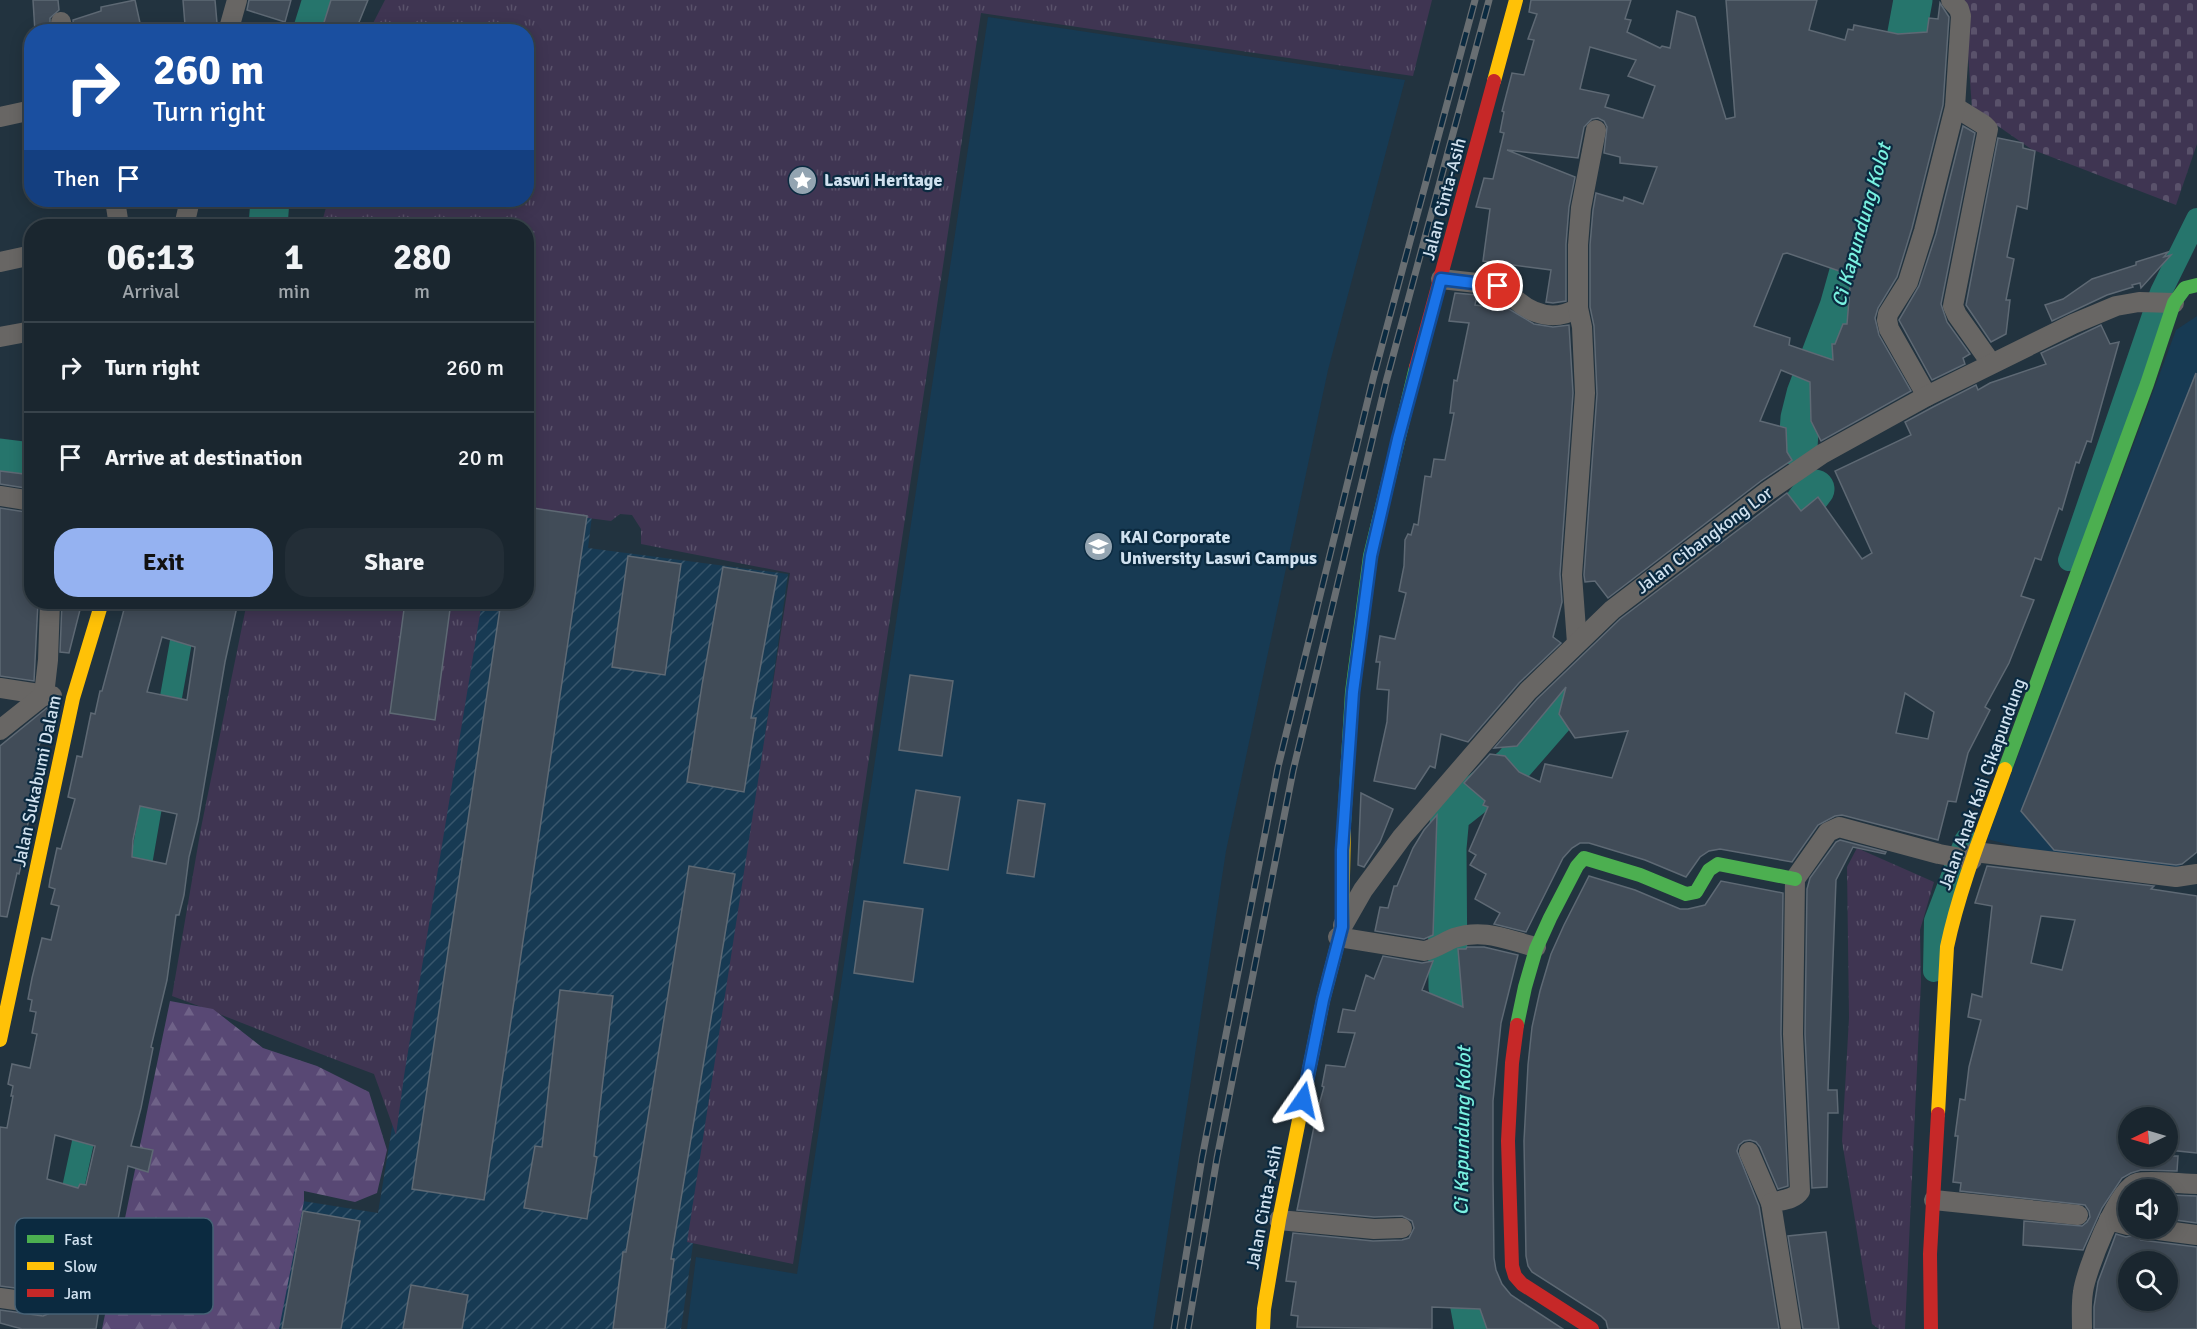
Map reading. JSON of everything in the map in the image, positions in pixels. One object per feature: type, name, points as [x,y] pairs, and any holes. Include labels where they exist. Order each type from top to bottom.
[{"type":"street","points":[[230,24],[237,0]]},
{"type":"street","name":"Jalan Cinta-Asih","points":[[1263,1329],[1264,1309],[1279,1220],[1323,1000],[1340,932],[1342,850],[1353,692],[1371,556],[1398,439],[1516,0]]},
{"type":"street","points":[[1927,396],[1888,328],[1887,318],[1908,282],[1955,108],[1961,16],[1959,9],[1951,0]]},
{"type":"street","points":[[1955,108],[1984,125],[1988,130],[1953,306],[1991,363]]},
{"type":"street","points":[[0,117],[24,112]]},
{"type":"street","points":[[1577,643],[1572,575],[1586,393],[1582,327],[1578,308],[1578,246],[1581,208],[1596,130]]},
{"type":"street","points":[[0,262],[24,257]]},
{"type":"street","points":[[1441,279],[1495,285],[1503,288],[1526,307],[1553,316],[1566,315],[1578,308]]},
{"type":"street","points":[[2162,303],[2185,288],[2197,285]]},
{"type":"street","name":"Jalan Cibangkong Lor","points":[[1340,932],[1363,890],[1402,837],[1528,692],[1612,610],[1768,491],[1822,454],[1991,363],[2092,315],[2116,306],[2162,303]]},
{"type":"street","name":"Jalan Anak Kali Cikapundung","points":[[1931,1329],[1930,1254],[1947,947],[1952,924],[1970,857],[2146,384],[2162,303]]},
{"type":"street","points":[[0,337],[24,332]]},
{"type":"street","points":[[0,496],[24,500]]},
{"type":"street","points":[[0,730],[44,695],[50,609]]},
{"type":"street","name":"Jalan Sukabumi Dalam","points":[[0,1040],[73,698],[100,609]]},
{"type":"street","points":[[0,688],[73,698]]},
{"type":"street","points":[[1771,1203],[1797,1195],[1800,1191],[1793,1034],[1795,879],[1828,832],[1839,826],[1939,854],[2176,877],[2197,873]]},
{"type":"street","points":[[1592,1329],[1522,1284],[1512,1269],[1510,1258],[1507,1146],[1511,1067],[1516,1023],[1536,947],[1576,866],[1584,858],[1640,875],[1686,894],[1696,892],[1709,870],[1718,864],[1795,879]]},
{"type":"street","points":[[1340,932],[1418,951],[1431,950],[1448,941],[1485,933],[1536,947]]},
{"type":"street","points":[[1749,1152],[1771,1203],[1791,1329]]},
{"type":"street","points":[[2082,1329],[2083,1291],[2109,1220],[2126,1191],[2137,1183],[2197,1184]]},
{"type":"street","points":[[1934,1200],[2078,1215]]},
{"type":"street","points":[[1279,1220],[1374,1229],[1402,1228]]},
{"type":"street","points":[[2109,1220],[2118,1222]]},
{"type":"street","points":[[2178,1233],[2197,1235]]},
{"type":"street","points":[[0,1298],[15,1300]]},
{"type":"shaded area","name":"KAI Corporate University Laswi Campus","points":[[988,17],[1405,80],[1328,370],[1226,851],[1153,1329],[687,1329],[696,1257],[797,1274]]},
{"type":"shaded area","points":[[2197,316],[2197,852],[2176,869],[2061,858],[1987,839],[2176,330]]},
{"type":"shaded area","points":[[534,510],[592,516],[588,548],[788,574],[681,1329],[250,1329],[271,1196],[378,1213],[477,609],[534,609]]},
{"type":"green space","points":[[385,0],[1432,0],[1413,76],[981,13],[793,1264],[687,1242],[790,573],[641,544],[641,529],[632,515],[620,514],[611,521],[534,511],[534,219],[323,219],[326,207],[534,207],[534,24],[373,24]]},
{"type":"green space","points":[[1964,0],[2197,0],[2197,144],[2176,205],[2031,149],[1972,108]]},
{"type":"green space","points":[[246,609],[481,609],[396,1135],[374,1074],[172,996],[201,828]]},
{"type":"green space","points":[[1857,848],[1934,882],[1920,930],[1921,982],[1905,1329],[1879,1329],[1872,1324],[1842,1141],[1849,1018],[1847,867]]},
{"type":"green space","points":[[170,1001],[213,1009],[263,1048],[317,1066],[369,1092],[387,1150],[377,1193],[355,1202],[304,1191],[279,1329],[102,1329],[105,1314],[213,1314],[213,1218],[125,1218]]},
{"type":"building","points":[[33,0],[58,0],[59,10],[50,18],[50,24],[34,24]]},
{"type":"building","points":[[135,0],[140,24],[73,24],[73,20],[101,11],[101,7]]},
{"type":"building","points":[[183,0],[215,0],[217,23],[185,24]]},
{"type":"building","points":[[249,0],[291,0],[285,22],[247,10]]},
{"type":"building","points":[[331,0],[368,0],[358,24],[324,24]]},
{"type":"building","points":[[1531,0],[1631,0],[1625,19],[1631,20],[1627,32],[1660,48],[1662,46],[1670,48],[1677,11],[1695,17],[1726,119],[1735,117],[1726,0],[1817,0],[1809,30],[1845,40],[1848,29],[1853,30],[1854,25],[1898,34],[1927,32],[1929,18],[1938,19],[1940,3],[1949,17],[1943,105],[1912,228],[1897,277],[1878,308],[1875,318],[1879,335],[1911,391],[1821,441],[1811,421],[1810,382],[1781,370],[1760,421],[1786,428],[1787,452],[1792,460],[1761,481],[1608,598],[1595,581],[1585,582],[1584,575],[1597,394],[1594,326],[1590,307],[1590,245],[1593,210],[1596,193],[1623,201],[1624,197],[1643,204],[1657,167],[1620,163],[1620,157],[1604,153],[1607,127],[1604,121],[1598,118],[1592,119],[1584,127],[1578,158],[1507,150],[1575,177],[1569,207],[1566,244],[1566,301],[1546,302],[1551,270],[1483,261],[1490,209],[1476,207],[1484,178],[1493,179],[1504,133],[1500,132],[1504,112],[1502,111],[1512,73],[1524,75],[1534,40],[1528,39],[1537,14],[1529,12]],"holes":[[[1590,47],[1636,60],[1628,76],[1655,86],[1643,118],[1605,107],[1609,95],[1580,89]],[[1787,253],[1851,275],[1847,324],[1843,324],[1835,344],[1832,344],[1833,360],[1789,345],[1790,338],[1754,326],[1783,254]]]},
{"type":"building","points":[[1963,126],[1975,133],[1941,304],[1947,322],[1970,354],[1963,358],[1965,364],[1932,380],[1899,320],[1919,286],[1936,234]]},
{"type":"building","points":[[1998,138],[2023,143],[2023,148],[2035,151],[2027,209],[2017,206],[2007,257],[2014,259],[2006,300],[2010,300],[2006,334],[1991,342],[1966,305]]},
{"type":"building","points":[[2168,252],[2164,257],[2171,255],[2141,288],[2140,283],[2132,285],[2133,287],[2107,295],[2052,321],[2045,305],[2063,299],[2092,279]]},
{"type":"building","points":[[1455,293],[1477,295],[1475,305],[1509,309],[1534,324],[1553,327],[1569,325],[1573,393],[1560,574],[1562,602],[1553,637],[1561,643],[1519,683],[1468,742],[1441,734],[1435,768],[1430,766],[1415,789],[1374,781],[1387,722],[1389,690],[1377,689],[1380,662],[1376,662],[1380,636],[1395,639],[1406,593],[1399,591],[1404,566],[1405,540],[1408,534],[1411,535],[1414,524],[1418,525],[1425,476],[1431,477],[1434,459],[1445,460],[1454,413],[1450,413],[1454,380],[1457,381],[1469,323],[1449,321]]},
{"type":"building","points":[[2101,325],[2110,344],[2119,342],[2091,442],[2087,441],[2079,463],[2076,462],[2062,510],[2059,508],[2041,560],[2035,558],[2021,596],[2034,600],[2009,663],[1985,707],[1990,710],[1968,753],[1956,802],[1948,801],[1938,840],[1842,815],[1835,816],[1818,825],[1792,862],[1720,849],[1709,851],[1700,857],[1686,877],[1645,860],[1589,843],[1580,843],[1563,858],[1526,932],[1494,924],[1500,913],[1475,899],[1486,874],[1470,865],[1476,855],[1469,851],[1488,807],[1483,805],[1485,801],[1464,783],[1490,754],[1505,756],[1519,772],[1540,782],[1545,764],[1612,778],[1628,731],[1575,738],[1559,714],[1566,687],[1517,746],[1494,748],[1537,699],[1620,619],[1787,493],[1801,511],[1818,497],[1862,559],[1872,553],[1835,471],[1911,435],[1905,422],[1976,385],[1978,390],[1990,383],[2046,364],[2041,353]],"holes":[[[1905,693],[1934,712],[1928,739],[1896,733]]]},
{"type":"building","points":[[2196,373],[2197,852],[2182,864],[2176,865],[2054,850],[2021,811]]},
{"type":"building","points":[[0,471],[24,474],[24,488],[0,484]]},
{"type":"building","points":[[0,508],[24,512],[24,609],[38,609],[34,681],[0,676]]},
{"type":"building","points":[[534,508],[587,516],[484,1200],[412,1189],[500,609],[534,609]]},
{"type":"building","points":[[628,556],[681,564],[665,675],[612,667]]},
{"type":"building","points":[[723,567],[777,576],[751,718],[756,718],[744,792],[687,782]]},
{"type":"building","points":[[62,609],[80,609],[69,653],[60,652]]},
{"type":"building","points":[[124,609],[236,609],[225,662],[198,821],[189,857],[184,895],[179,915],[176,915],[167,980],[131,1146],[153,1150],[148,1172],[128,1166],[118,1218],[15,1218],[15,1288],[0,1286],[0,1127],[7,1128],[13,1096],[11,1096],[13,1086],[8,1084],[12,1064],[30,1068],[37,1034],[32,1033],[36,1012],[30,1011],[32,1000],[28,999],[42,938],[51,940],[59,906],[51,904],[55,889],[49,887],[50,880],[57,848],[61,849],[75,799],[68,797],[77,756],[82,757],[91,713],[95,714],[100,691],[102,691]],"holes":[[[162,637],[195,647],[187,700],[147,692]],[[140,806],[177,814],[166,864],[132,857]],[[55,1135],[95,1146],[86,1185],[80,1184],[78,1188],[47,1179]]]},
{"type":"building","points":[[404,609],[450,609],[435,720],[390,713]]},
{"type":"building","points":[[910,675],[953,681],[942,756],[899,750]]},
{"type":"building","points":[[48,707],[55,708],[37,749],[46,750],[23,844],[26,844],[7,917],[0,916],[0,746]]},
{"type":"building","points":[[916,790],[960,797],[948,870],[904,863]]},
{"type":"building","points":[[1361,793],[1393,809],[1380,842],[1364,867],[1358,865]]},
{"type":"building","points":[[1018,800],[1045,804],[1034,877],[1007,873]]},
{"type":"building","points":[[1437,815],[1433,935],[1424,939],[1375,931],[1380,907],[1388,908],[1394,886],[1397,886],[1413,848]]},
{"type":"building","points":[[1840,840],[1886,852],[1885,854],[1853,847],[1836,880],[1828,1090],[1837,1090],[1838,1113],[1828,1113],[1827,1187],[1812,1188],[1805,1034],[1807,889],[1810,878],[1836,842]]},
{"type":"building","points":[[689,866],[735,874],[671,1259],[674,1259],[665,1329],[613,1329],[623,1252],[626,1252]]},
{"type":"building","points":[[1987,866],[2154,886],[2151,889],[2197,896],[2197,1153],[2178,1151],[2178,1107],[2118,1107],[2118,1167],[2177,1167],[2177,1171],[2141,1170],[2118,1179],[2118,1184],[2102,1208],[2083,1250],[2023,1245],[2024,1221],[2082,1226],[2090,1217],[2085,1205],[1960,1191],[1961,1183],[1953,1182],[1958,1136],[1955,1136],[1960,1099],[1965,1100],[1969,1067],[1981,1020],[1968,1017],[1972,994],[1982,997],[1992,906],[1975,903]],"holes":[[[2041,916],[2075,920],[2062,970],[2031,963]]]},
{"type":"building","points":[[1589,876],[1635,890],[1680,909],[1705,905],[1721,881],[1783,893],[1781,1034],[1788,1186],[1778,1189],[1756,1142],[1744,1141],[1739,1145],[1737,1151],[1759,1206],[1779,1329],[1608,1329],[1606,1321],[1601,1316],[1532,1272],[1528,1266],[1524,1141],[1532,1027],[1551,954]]},
{"type":"building","points":[[864,901],[923,909],[913,982],[854,973]]},
{"type":"building","points":[[1484,947],[1518,955],[1501,1023],[1493,1101],[1496,1270],[1502,1284],[1511,1295],[1563,1329],[1487,1329],[1480,1309],[1432,1307],[1432,1329],[1297,1327],[1298,1316],[1291,1315],[1296,1282],[1286,1281],[1293,1233],[1373,1241],[1402,1240],[1409,1238],[1414,1228],[1412,1221],[1402,1216],[1374,1217],[1297,1210],[1324,1087],[1322,1086],[1326,1065],[1345,1067],[1355,1033],[1338,1032],[1343,1009],[1355,1011],[1366,975],[1374,979],[1383,956],[1422,963],[1433,961],[1422,990],[1463,1007],[1458,949]]},
{"type":"building","points":[[560,990],[613,996],[594,1156],[597,1157],[587,1219],[524,1208],[535,1146],[542,1147]]},
{"type":"building","points":[[2178,1195],[2197,1196],[2197,1223],[2178,1220]]},
{"type":"building","points":[[303,1211],[360,1221],[341,1329],[282,1329]]},
{"type":"building","points":[[1826,1232],[1839,1329],[1803,1329],[1788,1236]]},
{"type":"building","points":[[2116,1234],[2118,1239],[2140,1239],[2197,1247],[2197,1329],[2094,1329],[2094,1307],[2098,1282]]},
{"type":"building","points":[[411,1285],[468,1295],[462,1329],[403,1329]]},
{"type":"building","points":[[0,1310],[15,1312],[15,1314],[43,1316],[48,1314],[98,1314],[96,1329],[22,1329],[0,1323]]},
{"type":"waterway","points":[[314,24],[322,0]]},
{"type":"waterway","name":"Ci Kapundung Kolot","points":[[1897,87],[1913,0]]},
{"type":"waterway","points":[[269,207],[269,219]]},
{"type":"waterway","points":[[2069,560],[2161,292],[2197,219]]},
{"type":"waterway","name":"Ci Kapundung Kolot","points":[[1798,447],[1800,418],[1806,394],[1839,307],[1863,222]]},
{"type":"waterway","points":[[0,458],[24,461]]},
{"type":"waterway","name":"Ci Kapundung Kolot","points":[[1758,543],[1799,510],[1815,489]]},
{"type":"waterway","points":[[166,725],[187,609]]},
{"type":"waterway","name":"Ci Kapundung Kolot","points":[[1465,1055],[1466,1044],[1448,987],[1447,848],[1450,815],[1512,766],[1586,681],[1598,674]]},
{"type":"waterway","points":[[137,887],[156,778]]},
{"type":"waterway","points":[[1934,971],[1935,921],[1966,839]]},
{"type":"waterway","points":[[67,1216],[89,1114]]},
{"type":"waterway","name":"Ci Kapundung Kolot","points":[[1461,1258],[1474,1329]]},
{"type":"railway","points":[[1174,1329],[1202,1158],[1278,767],[1374,375],[1475,0]]},
{"type":"railway","points":[[1188,1329],[1217,1158],[1293,771],[1386,382],[1489,0]]},
{"type":"traffic: fast","points":[[2005,769],[2147,384],[2174,303],[2185,288],[2197,285]]},
{"type":"traffic: fast","points":[[1344,824],[1352,692],[1370,556],[1416,367]]},
{"type":"traffic: fast","points":[[1517,1025],[1536,949],[1577,866],[1584,858],[1640,875],[1686,894],[1696,892],[1709,870],[1718,864],[1795,879]]},
{"type":"traffic: slow","points":[[1494,81],[1516,0]]},
{"type":"traffic: slow","points":[[0,1040],[73,698],[100,609]]},
{"type":"traffic: slow","points":[[1938,1114],[1947,947],[1966,879],[2005,769]]},
{"type":"traffic: slow","points":[[1263,1329],[1264,1309],[1279,1220],[1323,1000],[1342,927],[1344,824]]},
{"type":"traffic: jam","points":[[1416,367],[1494,81]]},
{"type":"traffic: jam","points":[[1517,1025],[1512,1063],[1508,1141],[1512,1266],[1515,1276],[1522,1284],[1592,1329]]},
{"type":"traffic: jam","points":[[1931,1329],[1930,1254],[1938,1114]]},
{"type":"place","name":"Laswi Heritage","points":[[803,180]]},
{"type":"place","name":"KAI Corporate University Laswi Campus","points":[[1099,547]]},
{"type":"route","points":[[1303,1100],[1323,1000],[1342,927],[1342,850],[1353,692],[1371,556],[1398,439],[1441,279],[1498,286]]}]
